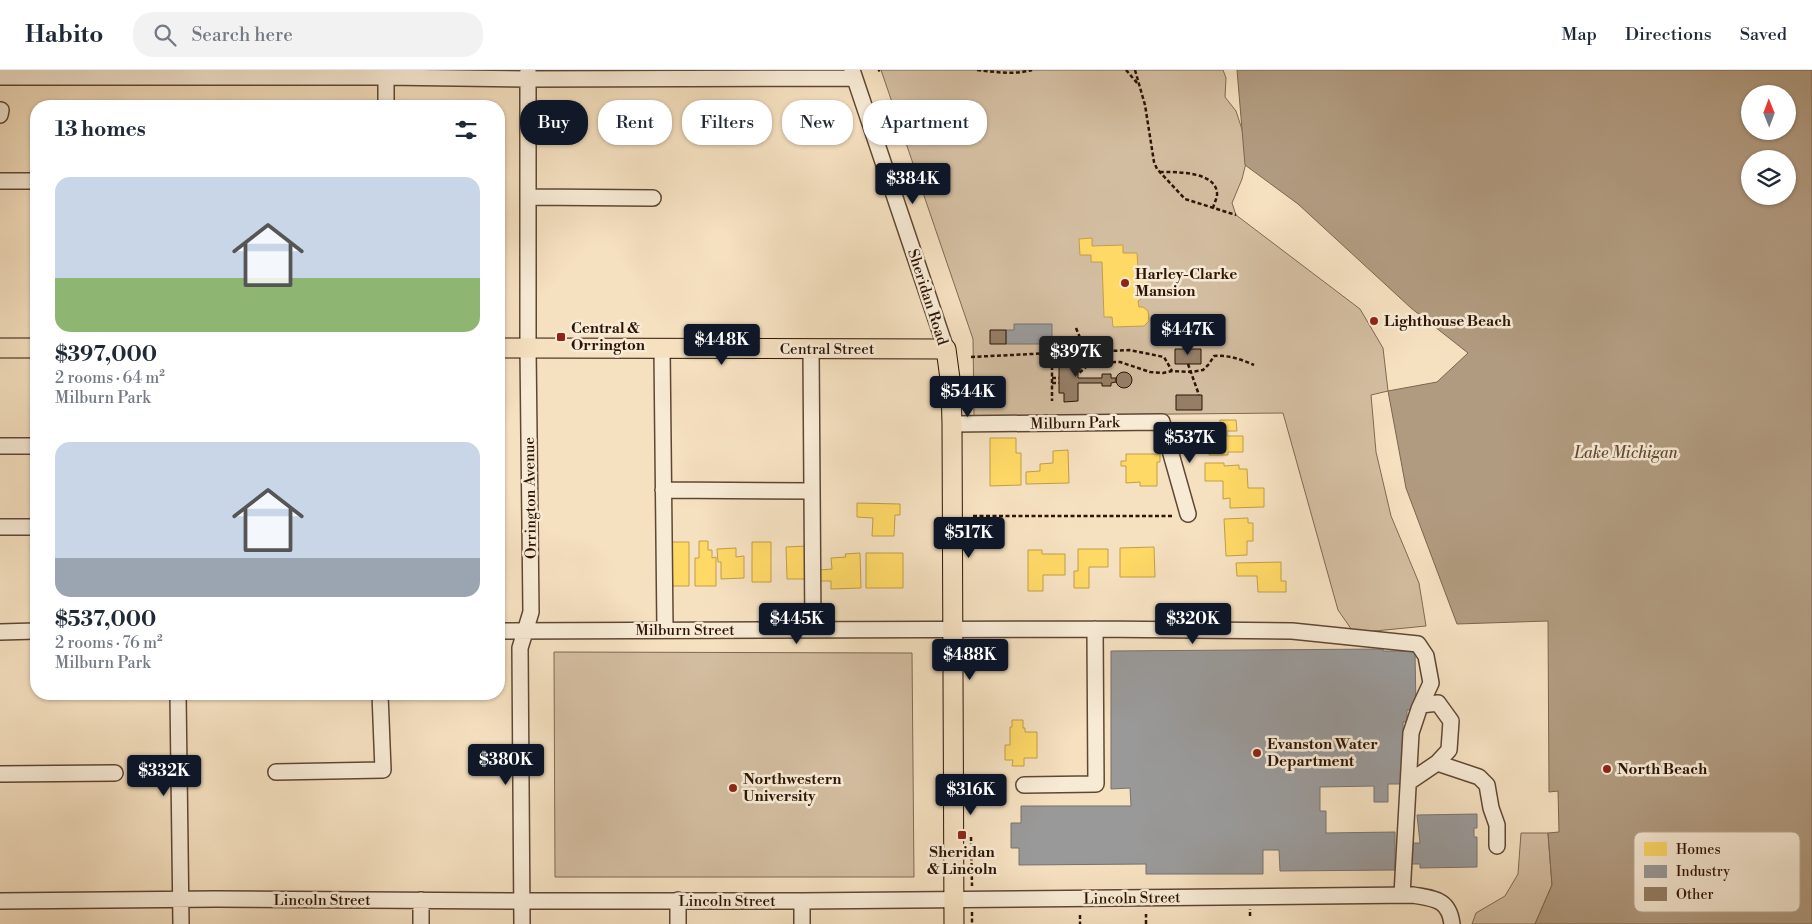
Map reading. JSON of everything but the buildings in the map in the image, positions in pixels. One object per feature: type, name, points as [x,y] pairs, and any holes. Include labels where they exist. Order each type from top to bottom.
[{"type":"main road","points":[[0,348],[30,348]]},
{"type":"main road","name":"Central Street","points":[[505,348],[946,349]]},
{"type":"main road","name":"Sheridan Road","points":[[946,349],[951,386],[952,424],[954,924]]},
{"type":"street","points":[[0,77],[327,74],[386,77],[853,74]]},
{"type":"street","name":"Sheridan Road","points":[[853,74],[946,349]]},
{"type":"street","name":"Orrington Avenue","points":[[522,924],[520,648],[531,612],[528,348],[528,75]]},
{"type":"street","points":[[386,77],[386,100]]},
{"type":"street","points":[[0,110],[0,115]]},
{"type":"street","points":[[0,181],[30,181]]},
{"type":"street","points":[[528,197],[653,198]]},
{"type":"street","points":[[662,349],[665,630]]},
{"type":"street","points":[[811,349],[813,630]]},
{"type":"street","name":"Milburn Park","points":[[952,424],[1162,422],[1188,514]]},
{"type":"street","points":[[0,446],[30,446]]},
{"type":"street","points":[[663,490],[812,491]]},
{"type":"street","points":[[0,527],[30,527]]},
{"type":"street","points":[[1024,785],[1096,784],[1095,629]]},
{"type":"street","name":"Milburn Street","points":[[505,631],[1095,629],[1292,631],[1418,644],[1426,656],[1431,683],[1421,705]]},
{"type":"street","points":[[0,632],[30,631]]},
{"type":"street","points":[[178,700],[181,924]]},
{"type":"street","points":[[276,772],[383,770],[380,700]]},
{"type":"street","points":[[1402,895],[1411,733],[1421,705],[1438,704],[1451,722],[1448,750],[1437,762],[1409,782]]},
{"type":"street","points":[[1437,762],[1479,777],[1487,785],[1491,808],[1497,824],[1497,846]]},
{"type":"street","points":[[0,774],[115,773]]},
{"type":"street","name":"Lincoln Street","points":[[0,901],[180,899],[802,901],[1413,895],[1440,901],[1450,917]]},
{"type":"street","points":[[421,900],[421,924]]},
{"type":"street","points":[[678,900],[678,924]]},
{"type":"street","points":[[802,901],[802,924]]},
{"type":"path","points":[[977,70],[1018,73],[1032,70]]},
{"type":"path","points":[[1126,70],[1140,88]]},
{"type":"path","points":[[1135,70],[1153,147],[1154,162],[1160,172],[1185,199],[1236,215]]},
{"type":"path","points":[[1160,172],[1187,173],[1208,179],[1215,188],[1217,196],[1213,208]]},
{"type":"path","points":[[1076,328],[1084,343],[1086,352],[1086,367],[1078,374]]},
{"type":"path","points":[[971,357],[1086,352],[1096,354],[1129,350],[1164,357],[1172,371]]},
{"type":"path","points":[[1052,353],[1052,401]]},
{"type":"path","points":[[1086,363],[1120,362],[1150,372],[1191,372],[1203,370],[1214,356],[1223,355],[1241,359],[1254,365]]},
{"type":"path","points":[[1188,364],[1200,395]]},
{"type":"path","points":[[1052,378],[1059,378]]},
{"type":"path","points":[[1052,383],[1059,383]]},
{"type":"path","points":[[973,516],[1167,517],[1188,514]]},
{"type":"path","points":[[1146,914],[1146,924]]},
{"type":"path","points":[[1080,915],[1080,924]]},
{"type":"path","points":[[972,916],[972,924]]},
{"type":"shaded area","points":[[881,70],[1223,70],[1226,78],[1225,97],[1236,111],[1249,151],[1242,179],[1232,203],[1236,215],[1360,309],[1383,348],[1388,391],[1371,395],[1376,452],[1391,516],[1419,583],[1426,626],[1354,633],[1338,610],[1283,413],[974,416],[973,339],[907,145],[987,145],[987,100],[891,100]]},
{"type":"shaded area","name":"Northwestern University","points":[[554,652],[912,653],[914,877],[555,877]]},
{"type":"shaded area","points":[[1521,833],[1548,833],[1552,885],[1535,924],[1472,924],[1476,913],[1505,896],[1518,874]]},
{"type":"water","name":"Lake Michigan","points":[[1237,70],[1812,70],[1812,924],[1535,924],[1552,885],[1548,833],[1559,832],[1558,791],[1549,792],[1548,621],[1457,624],[1406,488],[1388,391],[1437,382],[1468,353],[1411,308],[1298,204],[1245,165]]},
{"type":"place","name":"Harley-Clarke Mansion","points":[[1125,283]]},
{"type":"place","name":"Lighthouse Beach","points":[[1374,321]]},
{"type":"place","name":"Central & Orrington","points":[[561,337]]},
{"type":"place","name":"Evanston Water Department","points":[[1257,753]]},
{"type":"place","name":"North Beach","points":[[1607,769]]},
{"type":"place","name":"Northwestern University","points":[[733,788]]},
{"type":"place","name":"Sheridan & Lincoln","points":[[962,835]]}]
